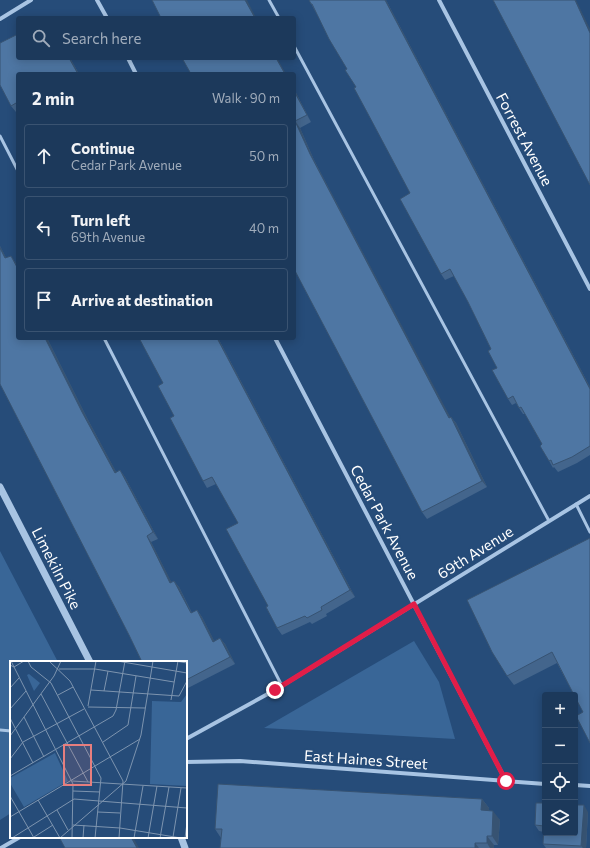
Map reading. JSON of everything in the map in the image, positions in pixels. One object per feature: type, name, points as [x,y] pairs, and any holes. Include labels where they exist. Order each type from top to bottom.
[{"type":"street","points":[[0,19],[31,0]]},
{"type":"street","points":[[97,0],[105,16]]},
{"type":"street","name":"Forrest Avenue","points":[[439,0],[590,289]]},
{"type":"street","points":[[129,60],[135,72]]},
{"type":"street","name":"Cedar Park Avenue","points":[[276,340],[506,781]]},
{"type":"street","name":"Limekiln Pike","points":[[0,487],[89,661]]},
{"type":"street","name":"69th Avenue","points":[[187,738],[282,686],[590,496]]},
{"type":"street","name":"East Haines Street","points":[[187,762],[240,761],[542,784]]},
{"type":"street","points":[[578,785],[590,786]]},
{"type":"street","points":[[5,847],[18,838]]},
{"type":"street","points":[[181,838],[185,848]]},
{"type":"lane","points":[[269,0],[278,16]]},
{"type":"lane","points":[[296,50],[549,521]]},
{"type":"lane","points":[[0,136],[16,167]]},
{"type":"lane","points":[[105,340],[282,686]]},
{"type":"lane","points":[[576,504],[590,532]]},
{"type":"lane","points":[[0,730],[10,731]]},
{"type":"shaded area","points":[[0,551],[57,661],[10,661],[10,814],[0,820]]},
{"type":"shaded area","points":[[414,641],[439,682],[455,739],[264,728]]},
{"type":"building","points":[[152,0],[245,0],[254,16],[160,16]]},
{"type":"building","points":[[309,0],[385,0],[590,389],[590,446],[572,457],[553,465],[540,446],[542,444],[521,407],[519,408],[513,396],[508,399],[492,370],[497,368],[488,351],[491,349],[468,302],[450,269],[441,274],[400,199],[410,193],[354,88],[356,87],[345,70],[347,69],[329,39]]},
{"type":"building","points":[[493,0],[575,0],[590,33],[590,185]]},
{"type":"building","points":[[16,35],[16,60],[70,60],[77,72],[16,72],[16,103],[11,106],[0,85],[0,43]]},
{"type":"building","points":[[183,60],[277,60],[284,72],[190,72]]},
{"type":"building","points":[[296,95],[307,115],[296,120]]},
{"type":"building","points":[[296,123],[310,154],[449,418],[451,417],[482,481],[422,512],[296,273]]},
{"type":"building","points":[[0,248],[5,258],[11,256],[16,265],[16,340],[46,340],[82,412],[115,473],[120,470],[153,532],[147,536],[170,583],[174,581],[191,613],[197,610],[213,642],[220,638],[230,657],[187,679],[187,661],[142,661],[0,384]]},
{"type":"building","points":[[140,340],[218,340],[350,590],[321,607],[322,610],[307,618],[305,616],[277,628],[266,607],[268,606],[226,529],[238,523],[212,477],[203,481],[170,418],[174,416],[158,386],[163,383]]},
{"type":"building","points":[[590,538],[590,743],[578,720],[578,715],[583,712],[578,703],[578,692],[572,692],[552,652],[507,676],[492,652],[467,600]]},
{"type":"building","points":[[218,784],[482,799],[481,810],[493,811],[492,836],[487,836],[487,843],[475,843],[475,848],[220,848],[222,829],[215,829]]},
{"type":"building","points":[[536,803],[542,803],[542,826],[535,825]]},
{"type":"building","points":[[578,805],[584,805],[581,846],[543,844],[543,836],[578,836]]},
{"type":"building","points":[[60,838],[132,838],[137,848],[65,848]]},
{"type":"route","points":[[275,690],[414,604],[506,781]]}]
